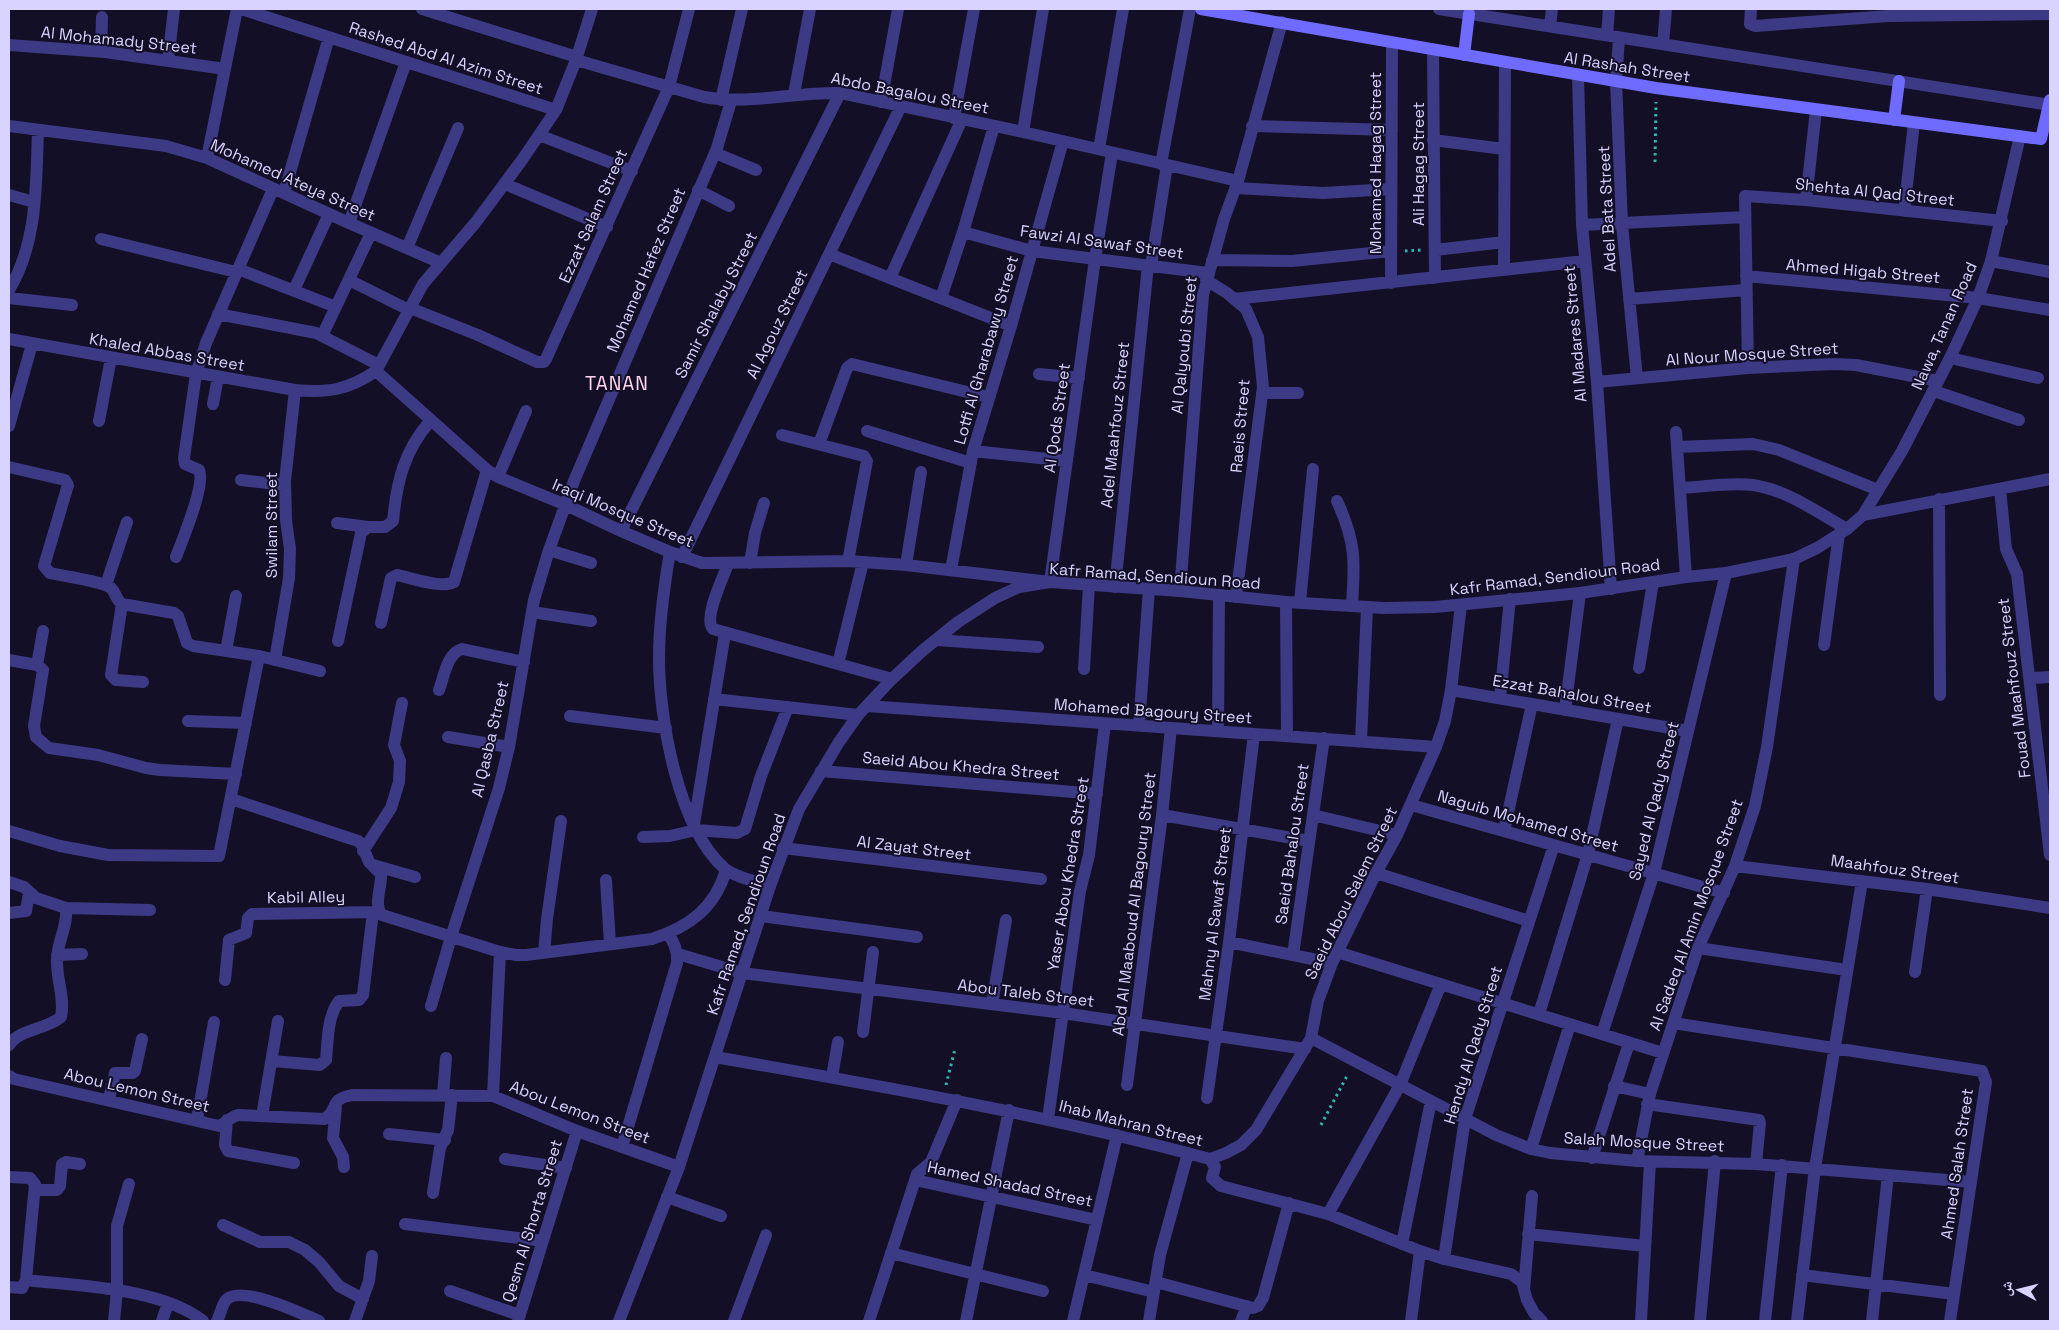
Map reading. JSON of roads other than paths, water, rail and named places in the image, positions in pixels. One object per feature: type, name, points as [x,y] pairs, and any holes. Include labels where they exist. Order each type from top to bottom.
[{"type":"main road","name":"Al Rashah Street","points":[[1201,9],[1578,76],[2046,140]]},
{"type":"main road","points":[[1464,55],[1469,14]]},
{"type":"main road","points":[[1894,120],[1899,81]]},
{"type":"main road","points":[[2046,140],[2050,103]]},
{"type":"street","points":[[168,61],[174,9]]},
{"type":"street","points":[[207,158],[237,9]]},
{"type":"street","name":"Rashed Abd Al Azim Street","points":[[241,9],[556,110]]},
{"type":"street","name":"Abdo Bagalou Street","points":[[422,9],[669,87],[726,101],[794,94],[840,93],[1024,132],[1237,184],[1323,193],[1391,189]]},
{"type":"street","points":[[377,368],[423,284],[476,222],[556,110],[592,9]]},
{"type":"street","name":"Ezzat Salam Street","points":[[409,309],[478,335],[536,362],[540,363],[546,359],[607,228],[669,87],[689,9]]},
{"type":"street","name":"Mohamed Hafez Street","points":[[566,505],[698,190],[715,154],[742,9]]},
{"type":"street","points":[[794,94],[810,9]]},
{"type":"street","points":[[881,102],[898,9]]},
{"type":"street","points":[[890,278],[958,119],[974,9]]},
{"type":"street","points":[[1024,132],[1043,9]]},
{"type":"street","points":[[1099,150],[1123,9]]},
{"type":"street","name":"Adel Maahfouz Street","points":[[1116,587],[1150,266],[1164,165],[1190,9]]},
{"type":"street","name":"Al Rashah Street","points":[[1439,9],[1469,14],[1493,13],[1550,26],[2050,103]]},
{"type":"street","points":[[1550,26],[1552,9]]},
{"type":"street","name":"Adel Bata Street","points":[[1609,9],[1616,81],[1622,224],[1637,378]]},
{"type":"street","points":[[1663,44],[1666,9]]},
{"type":"street","points":[[1750,15],[1752,25],[1755,26],[1830,14],[1973,11],[2050,14]]},
{"type":"street","points":[[101,52],[102,17]]},
{"type":"street","name":"Al Qalyoubi Street","points":[[1180,591],[1203,295],[1224,219],[1237,184],[1282,22]]},
{"type":"street","points":[[176,556],[188,528],[201,480],[199,470],[185,464],[184,458],[196,374],[206,343],[237,270],[279,191],[329,37]]},
{"type":"street","name":"Mohamed Hagag Street","points":[[1391,283],[1392,43]]},
{"type":"street","name":"Al Mohamady Street","points":[[9,45],[101,52],[225,69]]},
{"type":"street","name":"Ali Hagag Street","points":[[1433,50],[1435,278]]},
{"type":"street","points":[[349,223],[406,62]]},
{"type":"street","points":[[1504,270],[1505,63]]},
{"type":"street","name":"Al Madares Street","points":[[1578,76],[1582,225],[1611,588]]},
{"type":"street","name":"Samir Shalaby Street","points":[[621,531],[840,93]]},
{"type":"street","name":"Al Agouz Street","points":[[726,870],[712,856],[695,827],[674,768],[666,728],[659,660],[662,614],[676,555],[829,254],[901,106]]},
{"type":"street","points":[[1806,200],[1816,110]]},
{"type":"street","points":[[1904,211],[1914,123]]},
{"type":"street","name":"Mohamed Ateya Street","points":[[9,126],[166,146],[207,158],[441,263]]},
{"type":"street","points":[[941,298],[963,232],[994,126]]},
{"type":"street","points":[[1252,126],[1392,130]]},
{"type":"street","points":[[407,248],[458,128]]},
{"type":"street","points":[[9,290],[22,263],[33,223],[38,130]]},
{"type":"street","points":[[539,135],[632,171]]},
{"type":"street","name":"Nawa, Tanan Road","points":[[1863,514],[1902,451],[1950,358],[1978,298],[2002,221],[2020,136]]},
{"type":"street","points":[[1433,140],[1504,149]]},
{"type":"street","name":"Lotfi Al Gharabawy Street","points":[[951,570],[972,457],[988,397],[1012,326],[1063,141]]},
{"type":"street","name":"Al Qods Street","points":[[1050,582],[1095,259],[1112,153]]},
{"type":"street","points":[[715,154],[756,170]]},
{"type":"street","points":[[504,184],[607,228]]},
{"type":"street","points":[[698,190],[729,206]]},
{"type":"street","points":[[9,195],[34,202]]},
{"type":"street","name":"Shehta Al Qad Street","points":[[1745,217],[1745,196],[1806,200],[2002,221]]},
{"type":"street","points":[[294,290],[329,214]]},
{"type":"street","points":[[1582,225],[1745,217],[1748,368]]},
{"type":"street","name":"Fawzi Al Sawaf Street","points":[[963,232],[1032,251],[1150,266],[1207,276]]},
{"type":"street","points":[[322,336],[371,233]]},
{"type":"street","points":[[101,239],[237,270],[336,307]]},
{"type":"street","points":[[1435,250],[1504,242]]},
{"type":"street","points":[[1212,260],[1292,261],[1391,252]]},
{"type":"street","points":[[829,254],[1012,326]]},
{"type":"street","points":[[1234,299],[1585,261]]},
{"type":"street","points":[[1991,261],[2050,272]]},
{"type":"street","name":"Raeis Street","points":[[1207,276],[1246,309],[1258,337],[1262,393],[1236,597]]},
{"type":"street","name":"Ahmed Higab Street","points":[[1746,276],[1978,298],[2050,310]]},
{"type":"street","points":[[349,280],[409,309]]},
{"type":"street","points":[[1629,299],[1746,290]]},
{"type":"street","points":[[9,298],[72,305]]},
{"type":"street","name":"Iraqi Mosque Street","points":[[218,314],[301,329],[322,336],[377,368],[487,470],[498,477],[566,505],[676,555],[702,563],[848,561],[906,565],[1050,582]]},
{"type":"street","name":"Khaled Abbas Street","points":[[9,339],[196,374],[295,390],[320,392],[341,388],[362,380],[377,368]]},
{"type":"street","points":[[10,418],[32,344]]},
{"type":"street","points":[[99,421],[111,358]]},
{"type":"street","points":[[1950,358],[2038,378]]},
{"type":"street","points":[[819,444],[849,365],[855,364],[988,397]]},
{"type":"street","name":"Al Nour Mosque Street","points":[[1596,382],[1748,368],[1856,365],[1936,386],[2019,420]]},
{"type":"street","points":[[1039,374],[1079,378]]},
{"type":"street","points":[[213,404],[218,377]]},
{"type":"street","name":"Swilam Street","points":[[275,660],[289,578],[290,549],[286,520],[285,486],[295,390]]},
{"type":"street","points":[[1262,393],[1298,393]]},
{"type":"street","points":[[498,477],[526,411]]},
{"type":"street","points":[[337,522],[368,527],[385,527],[393,521],[400,474],[408,452],[420,432],[432,420]]},
{"type":"street","points":[[867,431],[972,457],[1067,461]]},
{"type":"street","points":[[1676,432],[1686,577]]},
{"type":"street","points":[[782,435],[864,456],[866,461],[848,561]]},
{"type":"street","points":[[1677,447],[1752,444],[1779,450],[1878,490]]},
{"type":"street","points":[[9,467],[65,480],[68,485],[44,566],[50,573],[106,585],[114,592],[122,604],[174,613],[178,616],[187,643],[259,656],[320,671]]},
{"type":"street","points":[[1300,602],[1313,469]]},
{"type":"street","points":[[381,623],[391,578],[397,575],[440,584],[449,585],[454,582],[487,470]]},
{"type":"street","points":[[906,565],[921,472]]},
{"type":"street","points":[[1863,514],[2050,478]]},
{"type":"street","points":[[241,480],[285,486]]},
{"type":"street","points":[[1680,488],[1738,484],[1763,487],[1788,496],[1843,532],[1824,645]]},
{"type":"street","name":"Fouad Maahfouz Street","points":[[2000,489],[2006,549],[2017,574],[2050,855]]},
{"type":"street","points":[[1939,500],[1940,695]]},
{"type":"street","points":[[1337,501],[1348,526],[1354,552],[1352,605]]},
{"type":"street","points":[[750,563],[755,533],[764,503]]},
{"type":"street","name":"Al Qasba Street","points":[[431,1006],[498,788],[509,747],[532,612],[548,550],[566,505]]},
{"type":"street","name":"Kafr Ramad, Sendioun Road","points":[[619,1321],[679,1167],[770,886],[799,809],[821,771],[863,710],[892,679],[958,622],[995,598],[1019,587],[1050,582],[1180,591],[1286,602],[1384,608],[1461,605],[1580,593],[1726,573],[1794,558],[1817,548],[1843,532],[1863,514]]},
{"type":"street","points":[[106,585],[128,522]]},
{"type":"street","points":[[338,641],[358,540],[361,533],[368,527]]},
{"type":"street","points":[[548,550],[591,563]]},
{"type":"street","name":"Al Sadeq Al Amin Mosque Street","points":[[1641,1321],[1645,1246],[1644,1161],[1649,1100],[1698,948],[1735,866],[1755,806],[1767,747],[1794,558]]},
{"type":"street","points":[[838,664],[863,562]]},
{"type":"street","points":[[728,564],[715,597],[710,620],[713,629],[892,679]]},
{"type":"street","name":"Sayed Al Qady Street","points":[[1602,1034],[1654,873],[1726,573]]},
{"type":"street","points":[[1638,668],[1653,582]]},
{"type":"street","points":[[1084,669],[1089,585]]},
{"type":"street","points":[[1139,725],[1149,589]]},
{"type":"street","points":[[1566,710],[1580,593]]},
{"type":"street","points":[[1218,731],[1219,595]]},
{"type":"street","points":[[226,651],[236,596]]},
{"type":"street","points":[[1500,698],[1510,599]]},
{"type":"street","points":[[1286,602],[1287,736]]},
{"type":"street","points":[[122,604],[111,675],[116,680],[143,682]]},
{"type":"street","name":"Saeid Abou Salem Street","points":[[1210,1159],[1241,1145],[1256,1130],[1308,1044],[1318,1002],[1335,958],[1376,873],[1398,835],[1445,721],[1461,605]]},
{"type":"street","points":[[1361,741],[1367,607]]},
{"type":"street","points":[[532,612],[590,620]]},
{"type":"street","points":[[37,665],[43,631]]},
{"type":"street","points":[[695,827],[725,633]]},
{"type":"street","points":[[936,640],[1038,647]]},
{"type":"street","points":[[439,690],[452,654],[458,650],[462,649],[524,662]]},
{"type":"street","points":[[9,831],[60,846],[108,855],[219,856],[259,656]]},
{"type":"street","points":[[9,660],[37,665],[43,670],[34,726],[36,737],[49,748],[98,755],[160,770],[236,774]]},
{"type":"street","points":[[2030,678],[2050,676]]},
{"type":"street","name":"Ezzat Bahalou Street","points":[[1450,690],[1688,731]]},
{"type":"street","name":"Mohamed Bagoury Street","points":[[714,699],[788,707],[1139,725],[1436,746]]},
{"type":"street","points":[[363,851],[391,808],[399,782],[400,761],[394,745],[402,703]]},
{"type":"street","points":[[1504,832],[1532,704]]},
{"type":"street","points":[[643,837],[670,836],[695,827],[737,833],[745,829],[761,776],[788,707]]},
{"type":"street","points":[[570,716],[666,728]]},
{"type":"street","points":[[1539,1014],[1588,854],[1618,719]]},
{"type":"street","points":[[188,721],[246,723]]},
{"type":"street","name":"Yaser Abou Khedra Street","points":[[1048,1118],[1078,900],[1089,856],[1106,724]]},
{"type":"street","name":"Abd Al Maaboud Al Bagoury Street","points":[[1127,1084],[1162,815],[1171,728]]},
{"type":"street","name":"Mahny Al Sawaf Street","points":[[1207,1098],[1229,942],[1254,734]]},
{"type":"street","points":[[448,737],[509,747]]},
{"type":"street","name":"Saeid Bahalou Street","points":[[1292,955],[1324,738]]},
{"type":"street","name":"Saeid Abou Khedra Street","points":[[821,771],[1098,794]]},
{"type":"street","points":[[231,799],[358,841],[362,845],[363,851],[381,874],[363,995],[359,1000],[339,1001],[334,1008],[329,1024],[326,1060],[320,1064],[272,1061]]},
{"type":"street","name":"Naguib Mohamed Street","points":[[1411,805],[1724,893]]},
{"type":"street","points":[[1313,814],[1398,835]]},
{"type":"street","points":[[1162,815],[1309,841]]},
{"type":"street","points":[[544,953],[561,821]]},
{"type":"street","name":"Hendy Al Qady Street","points":[[1444,1259],[1464,1119],[1554,845]]},
{"type":"street","name":"Al Zayat Street","points":[[783,848],[1041,879]]},
{"type":"street","points":[[373,865],[415,878]]},
{"type":"street","name":"Maahfouz Street","points":[[1735,866],[1927,889],[2050,908]]},
{"type":"street","points":[[376,912],[388,918],[500,952],[526,955],[652,939],[668,934],[699,915],[710,904],[721,887],[726,870],[770,886]]},
{"type":"street","points":[[1376,873],[1529,921]]},
{"type":"street","points":[[606,880],[610,944]]},
{"type":"street","points":[[1797,1321],[1815,1168],[1862,881]]},
{"type":"street","points":[[9,882],[24,887],[36,898],[66,908],[150,910]]},
{"type":"street","points":[[1915,972],[1927,889]]},
{"type":"street","points":[[9,913],[26,910],[30,893]]},
{"type":"street","points":[[9,1045],[18,1036],[53,1024],[61,1017],[63,1002],[56,961],[67,920],[66,908]]},
{"type":"street","name":"Kabil Alley","points":[[224,980],[230,940],[246,933],[248,918],[252,914],[376,912]]},
{"type":"street","points":[[760,916],[918,937]]},
{"type":"street","points":[[992,1004],[1006,920]]},
{"type":"street","points":[[622,1147],[677,963],[678,954],[668,934]]},
{"type":"street","points":[[1229,942],[1292,955],[1335,958],[1441,984],[1663,1053]]},
{"type":"street","points":[[1698,948],[1847,970]]},
{"type":"street","points":[[493,1096],[500,952]]},
{"type":"street","points":[[863,1032],[873,952]]},
{"type":"street","points":[[58,954],[82,954]]},
{"type":"street","name":"Abou Taleb Street","points":[[678,954],[742,973],[1063,1013],[1215,1036],[1308,1044]]},
{"type":"street","points":[[1328,1214],[1400,1085],[1441,984]]},
{"type":"street","points":[[262,1116],[278,1021]]},
{"type":"street","points":[[197,1120],[214,1022]]},
{"type":"street","name":"Ahmed Salah Street","points":[[1673,1023],[1982,1071],[1986,1082],[1950,1321]]},
{"type":"street","points":[[1531,1148],[1570,1024]]},
{"type":"street","points":[[109,1099],[115,1073],[133,1073],[135,1071],[142,1039]]},
{"type":"street","points":[[832,1077],[838,1042]]},
{"type":"street","points":[[1592,1158],[1629,1043]]},
{"type":"street","name":"Salah Mosque Street","points":[[1308,1044],[1356,1060],[1496,1135],[1550,1153],[1644,1161],[1714,1161],[1971,1182]]},
{"type":"street","name":"Ihab Mahran Street","points":[[715,1057],[1048,1118],[1210,1159],[1215,1167],[1212,1178],[1221,1186],[1328,1214],[1444,1259],[1511,1274],[1522,1282],[1534,1313],[1542,1321]]},
{"type":"street","points":[[434,1193],[440,1148],[448,1130],[446,1058]]},
{"type":"street","name":"Abou Lemon Street","points":[[9,1076],[14,1079],[109,1099],[219,1126],[238,1115],[325,1119],[331,1114],[336,1101],[340,1097],[352,1095],[493,1096],[577,1131],[679,1167]]},
{"type":"street","points":[[1614,1086],[1649,1100],[1759,1120],[1756,1164]]},
{"type":"street","points":[[869,1321],[916,1180],[921,1169],[931,1162],[957,1100]]},
{"type":"street","points":[[336,1101],[333,1138],[343,1157],[344,1167]]},
{"type":"street","points":[[1402,1244],[1431,1101]]},
{"type":"street","points":[[966,1321],[1009,1110]]},
{"type":"street","points":[[228,1120],[225,1145],[228,1152],[294,1163]]},
{"type":"street","name":"Qesm Al Shorta Street","points":[[519,1318],[577,1131]]},
{"type":"street","points":[[389,1134],[445,1140]]},
{"type":"street","points":[[1073,1321],[1117,1135]]},
{"type":"street","points":[[1149,1321],[1160,1255],[1188,1153]]},
{"type":"street","points":[[504,1159],[566,1168]]},
{"type":"street","points":[[1700,1321],[1714,1161]]},
{"type":"street","points":[[35,1190],[57,1190],[60,1186],[62,1164],[66,1162],[80,1164]]},
{"type":"street","points":[[1765,1321],[1782,1166]]},
{"type":"street","points":[[1872,1321],[1888,1175]]},
{"type":"street","points":[[9,1177],[30,1178],[35,1184],[26,1280],[22,1288],[9,1287]]},
{"type":"street","name":"Hamed Shadad Street","points":[[916,1180],[1097,1220]]},
{"type":"street","points":[[114,1321],[117,1291],[117,1226],[129,1184]]},
{"type":"street","points":[[1524,1290],[1532,1196]]},
{"type":"street","points":[[667,1198],[721,1216]]},
{"type":"street","points":[[1084,1275],[1155,1287],[1250,1307],[1258,1306],[1263,1298],[1289,1203]]},
{"type":"street","points":[[405,1224],[542,1241]]},
{"type":"street","points":[[222,1225],[260,1242],[289,1242],[304,1250],[319,1262],[339,1286],[363,1299]]},
{"type":"street","points":[[1528,1234],[1645,1246]]},
{"type":"street","points":[[734,1321],[766,1235]]},
{"type":"street","points":[[1410,1321],[1420,1251]]},
{"type":"street","points":[[891,1253],[1043,1291]]},
{"type":"street","points":[[355,1321],[369,1281],[372,1256]]},
{"type":"street","points":[[1802,1275],[1954,1294]]},
{"type":"street","points":[[26,1280],[117,1291],[168,1303],[203,1321]]},
{"type":"street","points":[[450,1292],[519,1318]]},
{"type":"street","points":[[217,1321],[226,1300],[232,1296],[266,1299],[319,1321]]},
{"type":"street","points":[[162,1321],[168,1303]]},
{"type":"street","points":[[1241,1321],[1250,1307]]},
{"type":"district","name":"TANAN","points":[[617,383]]}]
